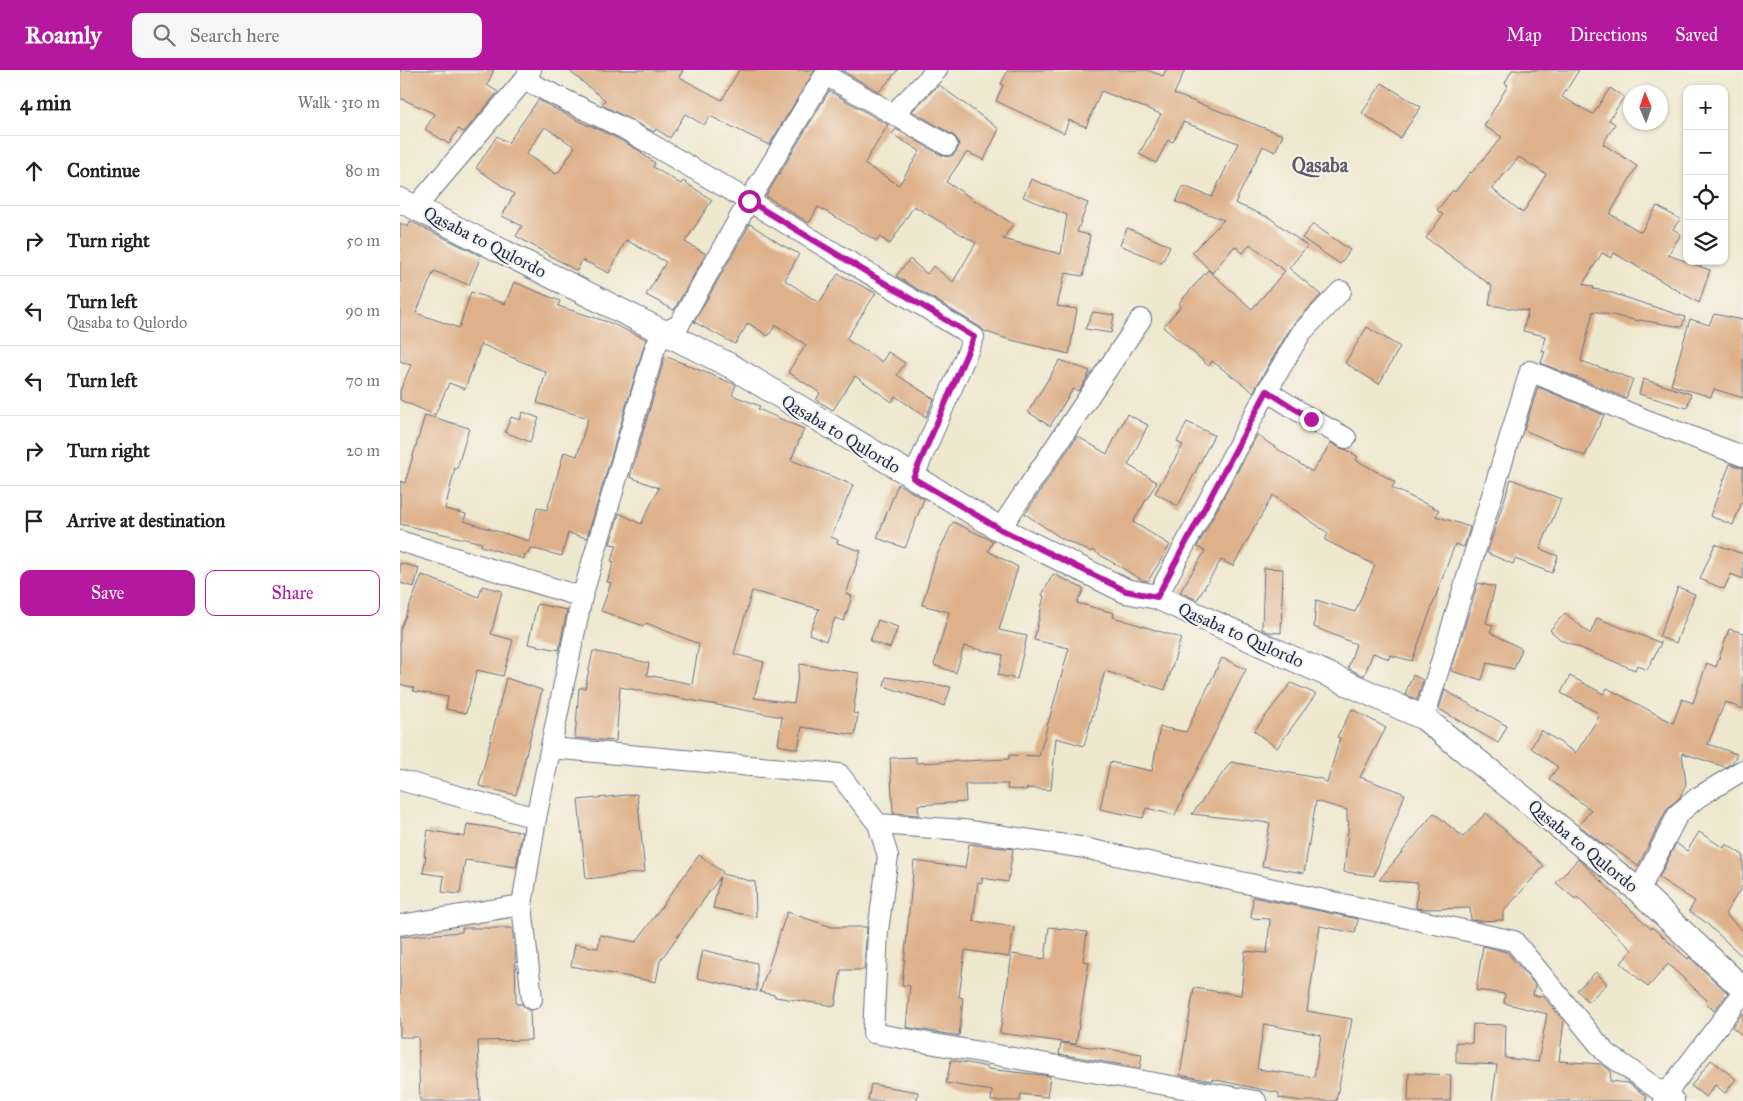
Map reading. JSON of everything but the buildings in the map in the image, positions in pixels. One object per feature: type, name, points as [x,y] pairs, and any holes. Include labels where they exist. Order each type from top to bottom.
[{"type":"street","points":[[893,114],[937,70]]},
{"type":"street","points":[[408,204],[527,75],[749,201],[974,337],[913,478]]},
{"type":"street","points":[[532,999],[522,905],[536,818],[582,597],[655,348],[664,332],[679,325],[749,201],[823,78],[829,77],[947,145]]},
{"type":"street","name":"Qasaba to Qulordo","points":[[408,204],[730,366],[1000,529],[1126,591],[1157,597],[1424,718],[1639,891],[1743,989]]},
{"type":"street","points":[[1157,597],[1267,391],[1301,334],[1341,291]]},
{"type":"street","points":[[1000,529],[1140,318]]},
{"type":"street","points":[[1424,718],[1530,371],[1644,419],[1743,456]]},
{"type":"street","points":[[1267,391],[1311,419],[1346,438]]},
{"type":"street","points":[[400,541],[582,597]]},
{"type":"street","points":[[551,748],[839,774],[878,824],[888,856],[878,932],[873,1033],[1256,1101]]},
{"type":"street","points":[[1639,891],[1678,814],[1697,798],[1743,770]]},
{"type":"street","points":[[400,780],[536,818]]},
{"type":"street","points":[[878,824],[962,830],[1079,846],[1514,941],[1605,1052],[1668,1099],[1743,993]]},
{"type":"street","points":[[400,925],[522,905]]},
{"type":"district","name":"Qasaba","points":[[1320,165]]},
{"type":"route","points":[[749,201],[974,337],[913,478],[1000,529],[1126,591],[1157,597],[1267,391],[1311,419]]}]
